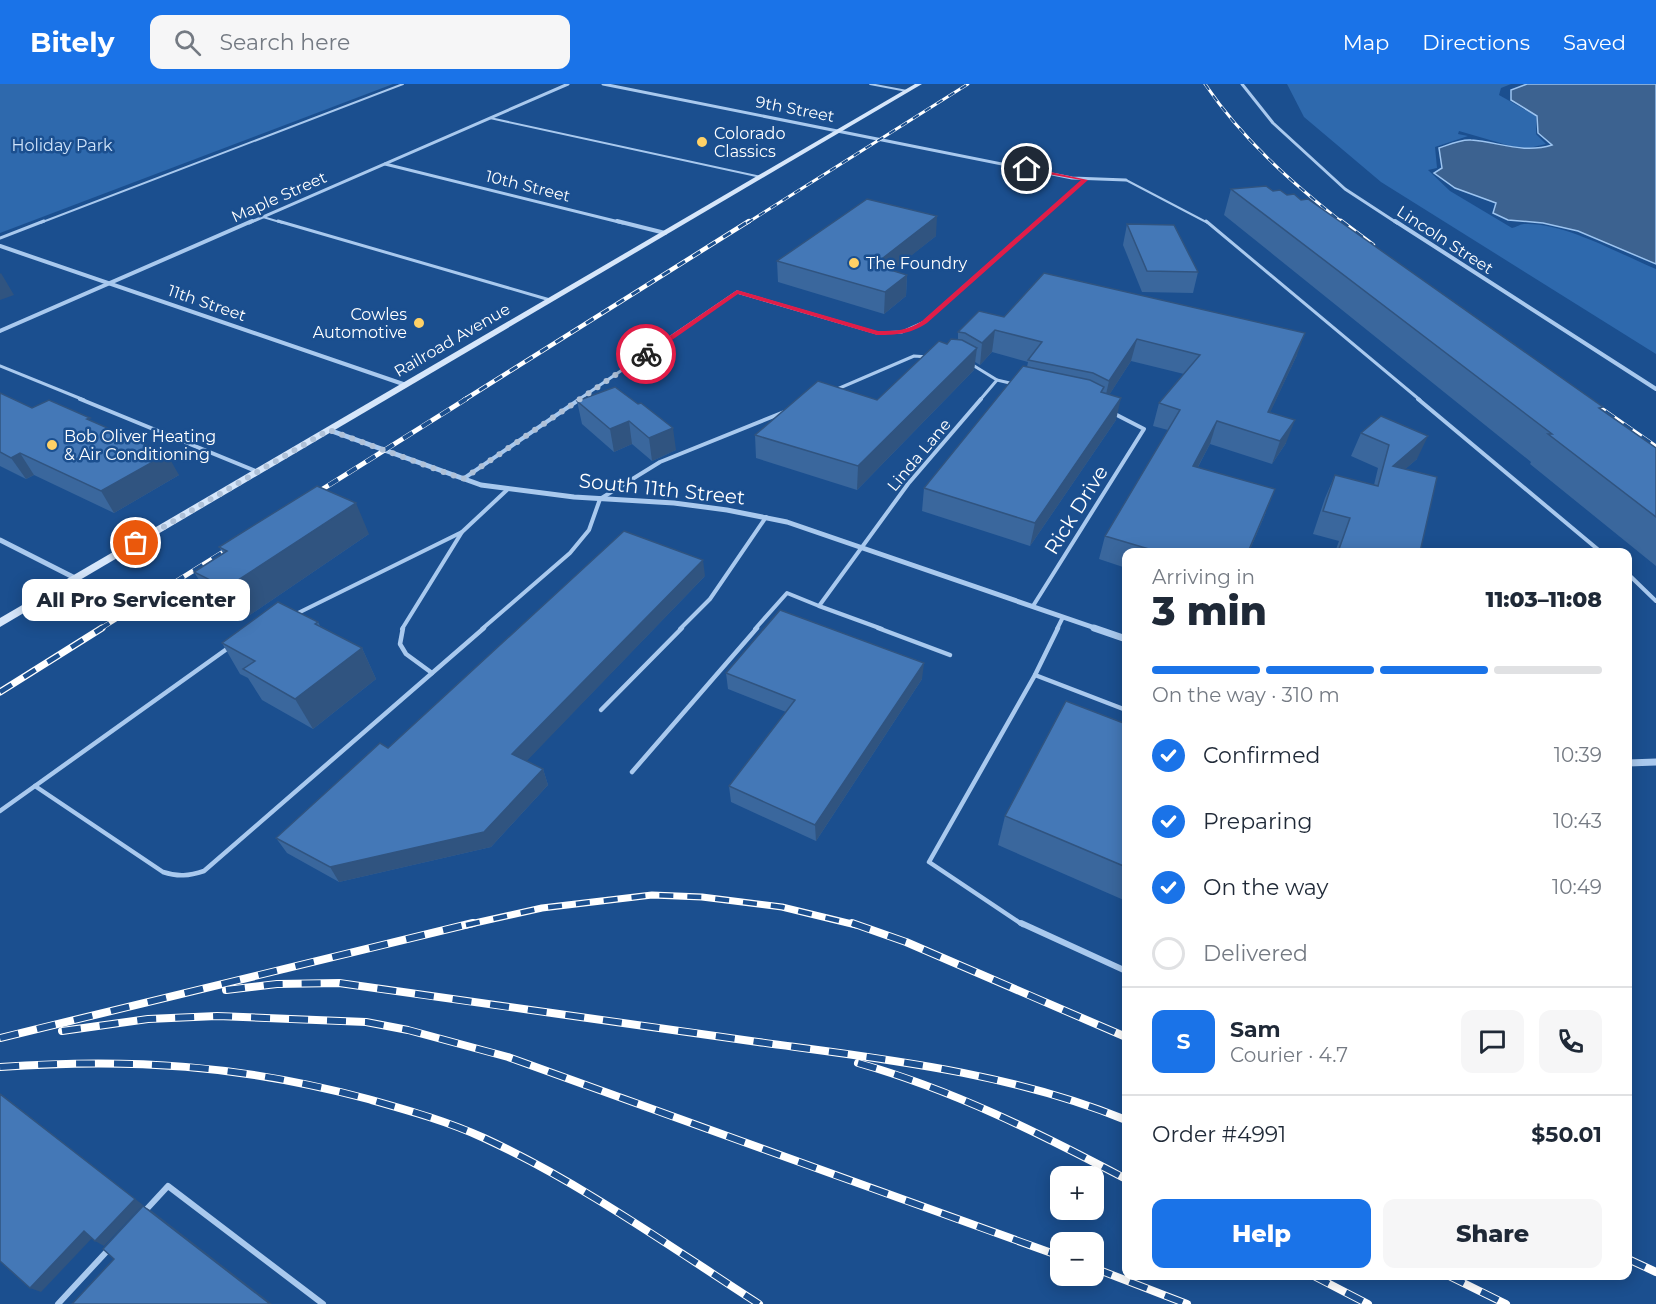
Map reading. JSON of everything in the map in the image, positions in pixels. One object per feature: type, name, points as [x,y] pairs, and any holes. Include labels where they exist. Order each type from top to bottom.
[{"type":"main road","name":"Railroad Avenue","points":[[0,622],[919,84]]},
{"type":"street","name":"Maple Street","points":[[0,331],[568,84]]},
{"type":"street","name":"9th Street","points":[[603,84],[1085,180],[1126,180]]},
{"type":"street","name":"Lincoln Street","points":[[1242,84],[1273,123],[1345,189],[1656,389]]},
{"type":"street","name":"10th Street","points":[[385,164],[665,232]]},
{"type":"street","name":"11th Street","points":[[0,246],[406,385]]},
{"type":"street","name":"South 11th Street","points":[[329,430],[463,479],[508,489],[600,499],[674,503],[766,517],[862,547],[1122,638]]},
{"type":"street","points":[[0,540],[75,578]]},
{"type":"street","points":[[1632,763],[1656,762]]},
{"type":"lane","points":[[0,238],[403,84]]},
{"type":"lane","points":[[870,84],[908,91]]},
{"type":"lane","points":[[490,118],[761,177]]},
{"type":"lane","points":[[463,479],[737,292],[877,333],[900,333],[912,330],[924,322],[1085,180]]},
{"type":"lane","points":[[1126,180],[1206,221],[1596,548]]},
{"type":"lane","points":[[263,217],[550,300]]},
{"type":"lane","points":[[834,391],[914,356],[938,357]]},
{"type":"lane","points":[[970,364],[997,381],[1019,385]]},
{"type":"lane","points":[[0,366],[258,471]]},
{"type":"lane","name":"Linda Lane","points":[[819,606],[908,484],[997,381]]},
{"type":"lane","name":"Rick Drive","points":[[1033,606],[1144,429],[1104,408]]},
{"type":"lane","points":[[35,786],[163,872],[177,877],[204,871],[582,541],[589,530],[600,499],[660,462],[790,410]]},
{"type":"lane","points":[[432,673],[406,654],[400,644],[402,629],[462,532],[508,489]]},
{"type":"lane","points":[[601,710],[710,599],[766,517]]},
{"type":"lane","points":[[287,616],[295,615],[462,532]]},
{"type":"lane","points":[[1632,578],[1656,601]]},
{"type":"lane","points":[[632,772],[787,593],[950,655]]},
{"type":"lane","points":[[1063,617],[1035,675],[929,862],[1027,927],[1122,969]]},
{"type":"lane","points":[[0,811],[234,643]]},
{"type":"lane","points":[[1035,675],[1122,708]]},
{"type":"lane","points":[[136,1220],[168,1186],[323,1304]]},
{"type":"lane","points":[[58,1304],[113,1245]]},
{"type":"green space","name":"Holiday Park","points":[[0,84],[393,84],[0,233]]},
{"type":"green space","points":[[1287,84],[1511,84],[1501,88],[1499,95],[1536,116],[1536,134],[1546,144],[1525,149],[1459,131],[1458,134],[1468,136],[1435,147],[1437,168],[1428,170],[1450,191],[1512,228],[1524,224],[1557,228],[1592,240],[1656,269],[1656,354],[1381,182],[1304,117]]},
{"type":"shaded area","points":[[1527,84],[1656,84],[1656,264],[1578,231],[1543,223],[1508,220],[1493,213],[1496,203],[1455,188],[1434,173],[1442,168],[1439,148],[1459,141],[1481,141],[1521,148],[1552,145],[1538,133],[1537,116],[1511,100],[1511,90]]},
{"type":"building","points":[[1266,186],[1273,191],[1280,190],[1287,195],[1294,194],[1301,200],[1308,199],[1603,407],[1599,408],[1656,448],[1656,517],[1548,434],[1552,434],[1231,189]]},
{"type":"building","points":[[867,199],[937,216],[874,265],[907,275],[885,292],[777,261]]},
{"type":"building","points":[[1127,224],[1174,225],[1198,272],[1147,271]]},
{"type":"building","points":[[1044,273],[1305,333],[1268,412],[1295,420],[1280,441],[1217,421],[1193,466],[1275,489],[1250,548],[1146,548],[1105,536],[1180,410],[1159,403],[1200,355],[1137,339],[1109,381],[1093,373],[1028,360],[1042,342],[995,330],[982,343],[965,333],[958,332],[979,311],[1004,317]]},
{"type":"building","points":[[951,339],[962,340],[977,348],[858,466],[755,435],[818,381],[877,400],[939,341],[947,344]]},
{"type":"building","points":[[1023,366],[1090,380],[1104,387],[1101,392],[1121,398],[1035,523],[924,488]]},
{"type":"building","points":[[615,387],[638,404],[641,403],[673,428],[649,438],[629,421],[610,429],[577,401]]},
{"type":"building","points":[[0,393],[32,408],[49,400],[167,454],[101,491],[20,453],[11,458],[0,452]]},
{"type":"building","points":[[1381,416],[1428,436],[1393,466],[1437,477],[1421,548],[1339,548],[1350,518],[1323,511],[1335,475],[1378,486],[1389,445],[1361,433]]},
{"type":"building","points":[[317,486],[356,503],[226,588],[194,572],[227,551],[219,547]]},
{"type":"building","points":[[624,531],[703,560],[512,754],[543,769],[484,832],[330,867],[276,838],[380,743],[388,748]]},
{"type":"building","points":[[278,602],[362,648],[295,699],[243,669],[255,661],[222,643]]},
{"type":"building","points":[[780,610],[924,663],[815,825],[729,786],[795,700],[726,673]]},
{"type":"building","points":[[1066,701],[1122,722],[1122,865],[1005,816]]},
{"type":"building","points":[[0,1094],[135,1199],[95,1241],[84,1231],[30,1288],[0,1261]]},
{"type":"building","points":[[143,1206],[270,1304],[72,1304],[114,1259],[103,1249]]},
{"type":"railway","points":[[747,223],[968,84]]},
{"type":"railway","points":[[1205,84],[1219,104],[1268,159],[1343,223]]},
{"type":"railway","points":[[464,400],[749,221]]},
{"type":"railway","points":[[1341,221],[1373,245]]},
{"type":"railway","points":[[310,497],[466,399]]},
{"type":"railway","points":[[1589,400],[1587,399],[1656,447]]},
{"type":"railway","points":[[100,629],[236,544]]},
{"type":"railway","points":[[0,692],[102,628]]},
{"type":"railway","points":[[466,925],[542,908],[652,895],[702,897],[782,907],[856,925]]},
{"type":"railway","points":[[0,1038],[473,923]]},
{"type":"railway","points":[[852,923],[906,942],[1122,1035]]},
{"type":"railway","points":[[226,990],[277,984],[339,983],[898,1061],[945,1069],[1036,1090],[1122,1119]]},
{"type":"railway","points":[[62,1031],[148,1019],[217,1016],[366,1022],[408,1030],[508,1057],[1050,1252]]},
{"type":"railway","points":[[0,1067],[95,1063],[141,1064],[230,1072],[321,1087],[427,1116],[484,1138],[555,1175],[624,1216],[759,1304]]},
{"type":"railway","points":[[858,1063],[962,1099],[1061,1145],[1122,1177]]},
{"type":"railway","points":[[1632,1261],[1656,1272]]},
{"type":"railway","points":[[1104,1272],[1122,1279]]},
{"type":"railway","points":[[1125,1280],[1187,1304]]},
{"type":"railway","points":[[1322,1280],[1368,1304]]},
{"type":"railway","points":[[1457,1280],[1506,1304]]},
{"type":"way so far","points":[[136,543],[329,430],[463,479],[646,354]]},
{"type":"place","name":"Colorado Classics","points":[[702,142]]},
{"type":"place","name":"The Foundry","points":[[854,263]]},
{"type":"place","name":"Cowles Automotive","points":[[419,323]]},
{"type":"place","name":"Bob Oliver Heating & Air Conditioning","points":[[52,445]]},
{"type":"place","name":"All Pro Servicenter","points":[[136,543]]},
{"type":"route","points":[[646,354],[737,292],[877,333],[900,333],[912,330],[924,322],[1085,180],[1027,169]]}]
